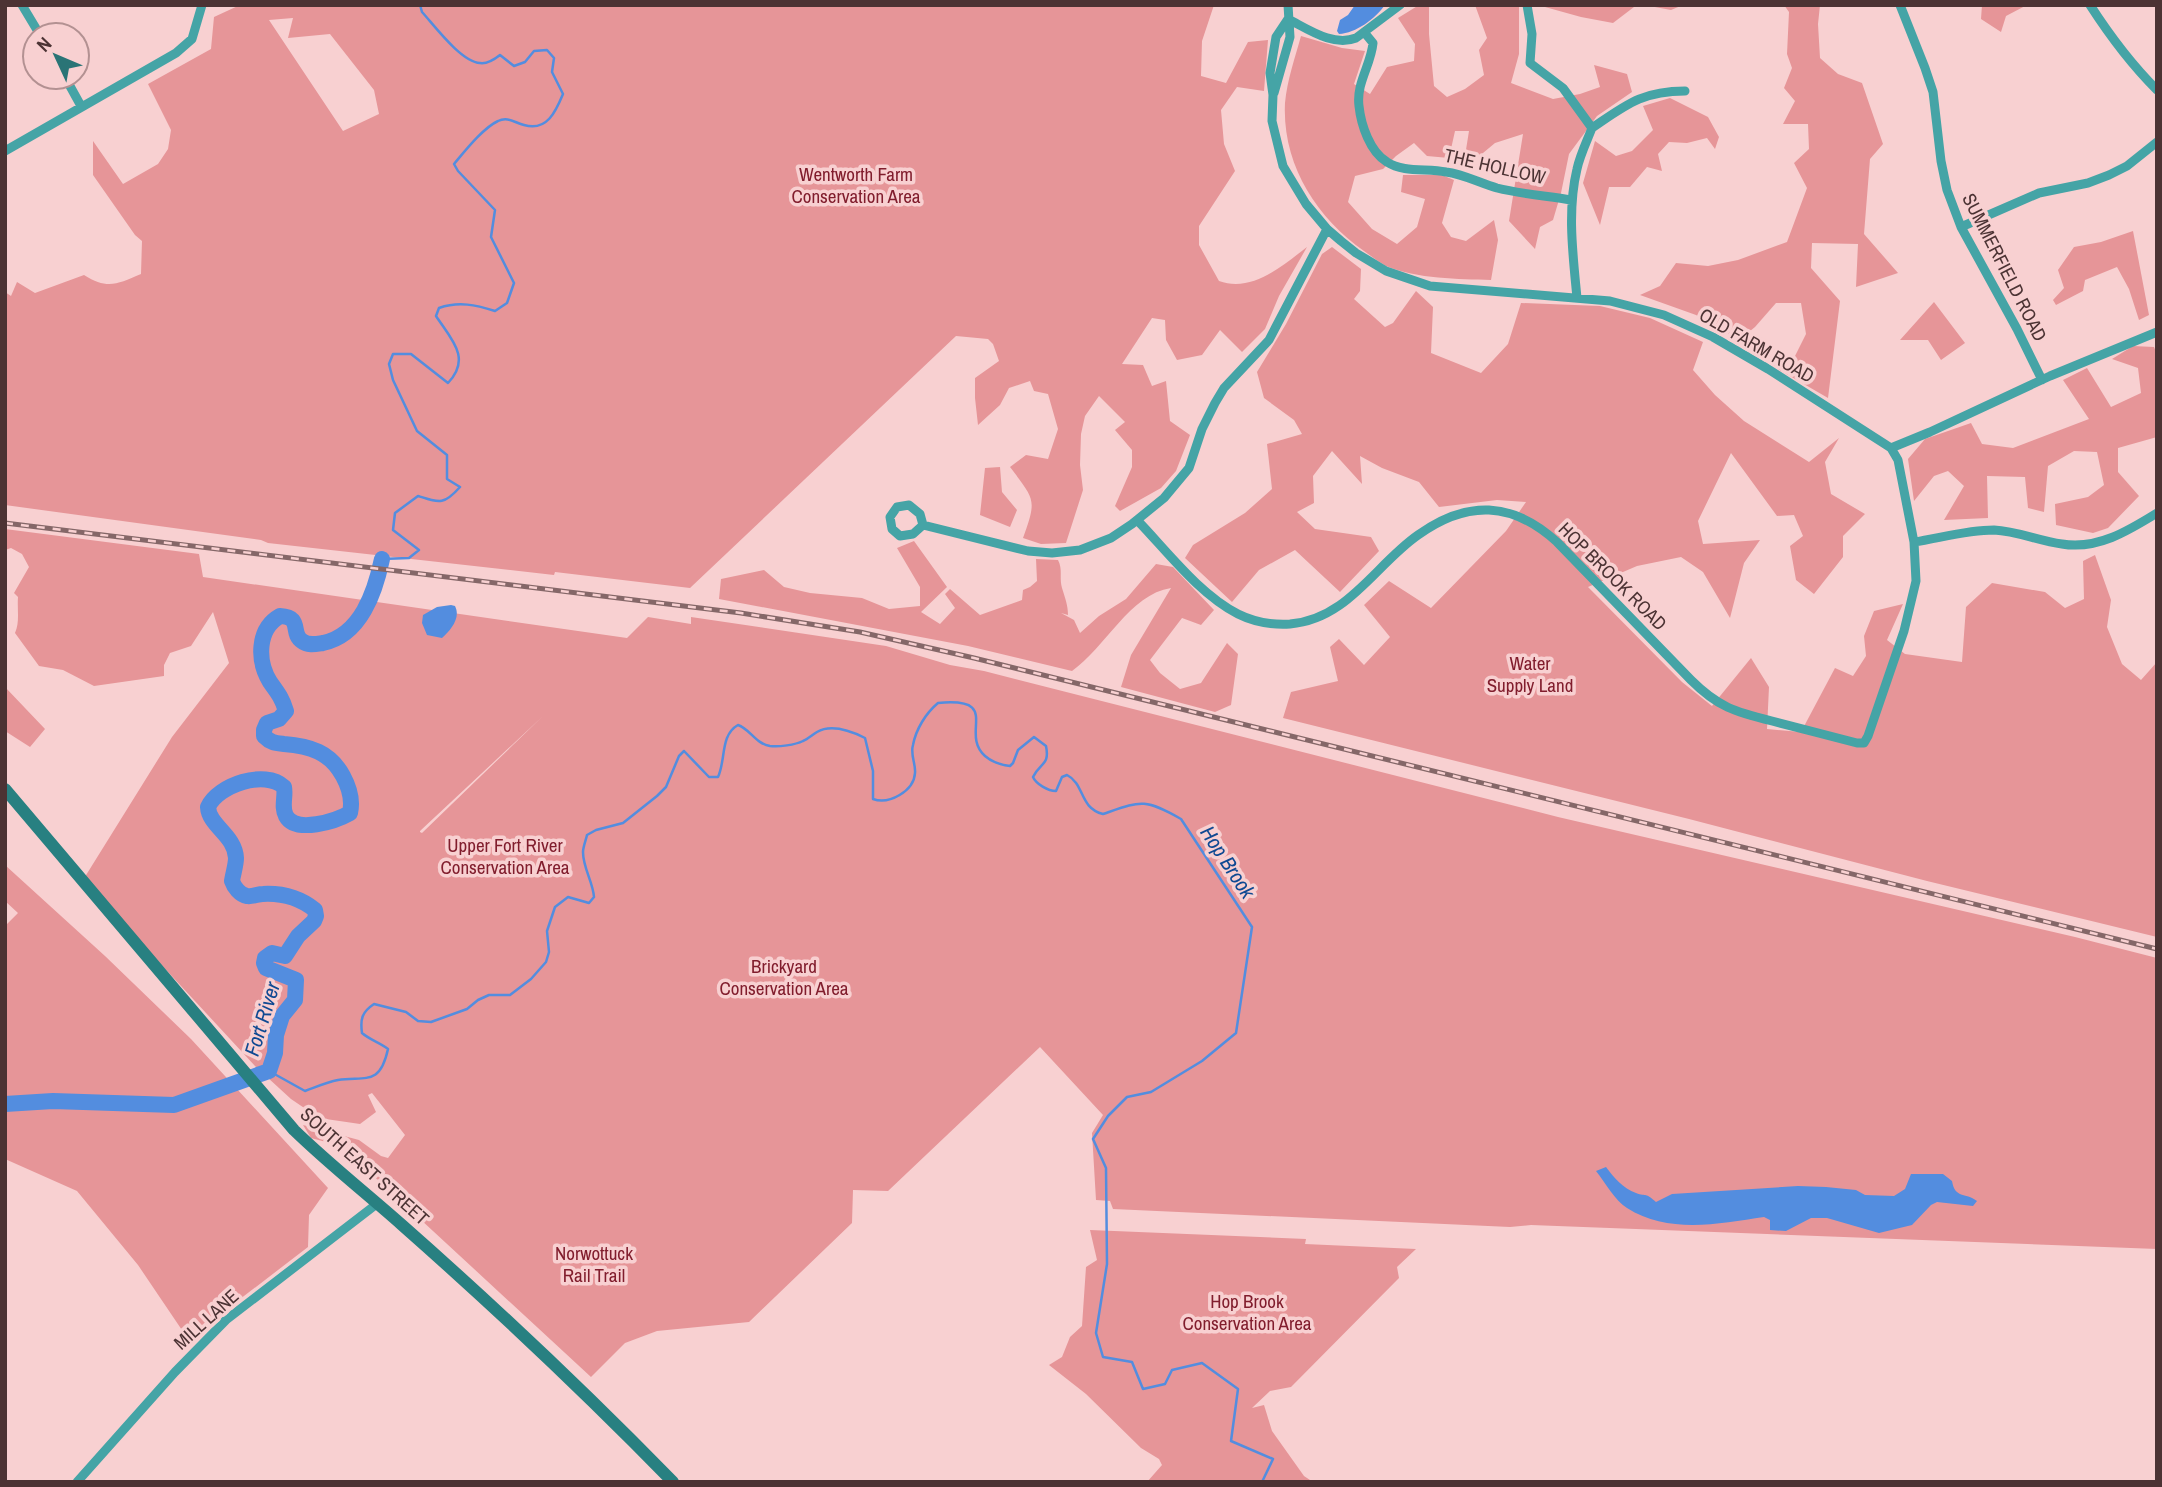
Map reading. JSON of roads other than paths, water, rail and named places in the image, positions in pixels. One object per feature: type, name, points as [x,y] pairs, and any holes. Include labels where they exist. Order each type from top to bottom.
[{"type":"main road","name":"SOUTH EAST STREET","points":[[5,789],[294,1130],[479,1294],[673,1482]]},
{"type":"street","points":[[22,5],[32,21]]},
{"type":"street","points":[[5,151],[184,47],[192,39],[202,5]]},
{"type":"street","name":"OLD FARM ROAD","points":[[1288,5],[1290,37],[1273,95],[1272,121],[1283,166],[1306,204],[1327,229],[1356,253],[1396,275],[1430,286],[1610,302],[1641,308],[1689,325],[1769,369],[1891,448]]},
{"type":"street","points":[[1288,19],[1327,37],[1348,41],[1400,5]]},
{"type":"street","points":[[1527,5],[1531,23],[1530,64],[1563,88],[1592,128]]},
{"type":"street","name":"SUMMERFIELD ROAD","points":[[1900,5],[1933,92],[1947,190],[1961,227],[2042,380]]},
{"type":"street","points":[[2090,5],[2135,67],[2157,90]]},
{"type":"street","name":"THE HOLLOW","points":[[1364,32],[1373,43],[1359,90],[1361,119],[1371,144],[1387,162],[1414,170],[1458,174],[1498,188],[1572,200]]},
{"type":"street","points":[[73,91],[81,106]]},
{"type":"street","points":[[1577,298],[1572,200],[1577,166],[1592,128],[1638,98],[1664,91],[1685,91]]},
{"type":"street","points":[[1961,227],[2039,193],[2088,183],[2109,175],[2127,166],[2157,142]]},
{"type":"street","points":[[923,525],[1028,551],[1052,553],[1080,550],[1095,545],[1111,538],[1137,520],[1164,498],[1189,468],[1202,429],[1215,403],[1230,381],[1269,340],[1327,229]]},
{"type":"street","points":[[2157,332],[1891,448],[1898,460],[1914,542],[1991,530],[2062,544],[2088,545],[2126,531],[2157,513]]},
{"type":"street","name":"HOP BROOK ROAD","points":[[1137,520],[1203,589],[1227,607],[1250,619],[1285,624],[1312,620],[1335,609],[1416,536],[1443,519],[1472,510],[1505,512],[1535,524],[1558,542],[1713,700],[1752,718],[1864,743],[1911,608],[1916,581],[1914,542]]},
{"type":"street","name":"MILL LANE","points":[[76,1482],[180,1366],[226,1320],[377,1203]]},
{"type":"water","points":[[1355,5],[1385,5],[1365,24],[1339,34],[1337,31],[1340,20],[1348,15]]},
{"type":"water","points":[[455,606],[457,615],[449,631],[442,638],[427,635],[422,623],[423,615],[437,607]]},
{"type":"water","points":[[1606,1167],[1627,1188],[1656,1202],[1672,1194],[1798,1186],[1894,1196],[1905,1189],[1911,1174],[1943,1174],[1952,1181],[1958,1193],[1977,1201],[1973,1206],[1937,1202],[1912,1225],[1879,1233],[1827,1218],[1811,1218],[1786,1231],[1770,1230],[1770,1220],[1764,1217],[1711,1224],[1676,1224],[1643,1216],[1623,1205],[1596,1171]]},
{"type":"waterway","name":"Fort River","points":[[382,559],[409,558],[419,550],[393,530],[395,513],[418,496],[441,501],[450,497],[460,487],[447,479],[447,455],[417,431],[393,380],[389,364],[393,354],[411,354],[448,383],[455,374],[459,357],[453,341],[436,316],[439,308],[467,305],[495,311],[507,303],[514,283],[491,237],[495,210],[454,164],[480,134],[498,121],[508,120],[532,126],[545,123],[554,113],[563,94],[552,72],[554,58],[547,50],[534,51],[525,62],[514,66],[500,55],[485,63],[473,61],[448,42],[422,12],[420,5]]},
{"type":"waterway","name":"Fort River","points":[[5,1104],[53,1101],[174,1105],[269,1071],[282,1016],[295,1000],[296,980],[266,968],[265,958],[272,953],[285,956],[298,936],[314,921],[315,910],[284,895],[249,896],[240,892],[232,881],[235,850],[209,814],[208,807],[213,799],[231,786],[266,779],[284,787],[286,816],[298,824],[326,822],[350,813],[349,789],[332,761],[311,749],[273,742],[264,736],[267,723],[279,719],[286,711],[263,665],[263,637],[272,622],[280,616],[294,622],[299,638],[307,644],[323,643],[347,631],[357,622],[370,598],[382,559]]},
{"type":"waterway","name":"Hop Brook","points":[[269,1071],[305,1091],[334,1081],[370,1077],[381,1069],[388,1049],[362,1033],[363,1016],[374,1004],[406,1012],[418,1021],[431,1022],[467,1009],[489,995],[510,995],[531,979],[546,962],[549,952],[547,931],[555,907],[568,897],[589,903],[594,897],[583,858],[587,835],[623,823],[657,796],[666,787],[679,756],[684,751],[709,777],[718,777],[728,735],[738,725],[765,745],[774,746],[800,742],[823,730],[841,729],[865,738],[873,771],[873,799],[886,800],[900,795],[914,780],[914,739],[929,712],[938,703],[969,706],[975,711],[978,747],[991,760],[1010,766],[1018,750],[1034,737],[1046,746],[1047,757],[1033,777],[1043,787],[1056,791],[1062,777],[1067,775],[1077,784],[1095,811],[1103,814],[1142,804],[1159,808],[1181,819],[1252,927],[1236,1033],[1202,1061],[1151,1092],[1127,1097],[1108,1116],[1093,1139],[1106,1168],[1107,1264],[1096,1333],[1103,1357],[1132,1362],[1143,1389],[1165,1384],[1172,1370],[1202,1363],[1238,1389],[1231,1441],[1273,1459],[1262,1482]]},
{"type":"railway","points":[[5,523],[741,613],[860,632],[2157,949]]},
{"type":"park label","name":"Wentworth Farm Conservation Area","points":[[856,185]]},
{"type":"park label","name":"Water Supply Land","points":[[1530,674]]},
{"type":"park label","name":"Upper Fort River Conservation Area","points":[[505,856]]},
{"type":"park label","name":"Brickyard Conservation Area","points":[[784,977]]},
{"type":"park label","name":"Norwottuck Rail Trail","points":[[594,1264]]},
{"type":"park label","name":"Hop Brook Conservation Area","points":[[1247,1312]]}]
